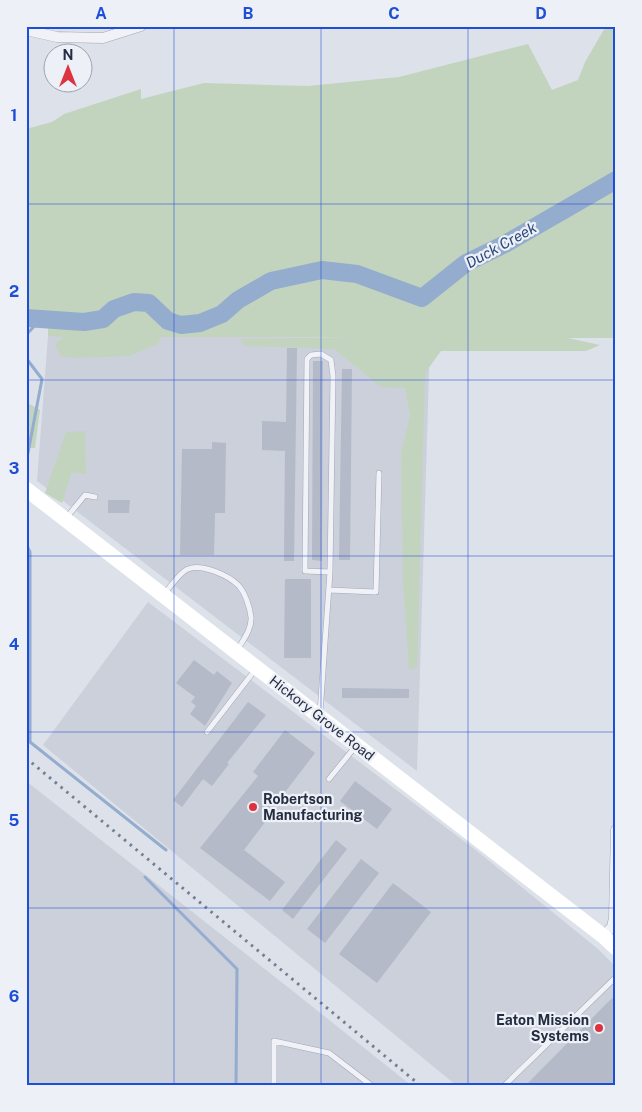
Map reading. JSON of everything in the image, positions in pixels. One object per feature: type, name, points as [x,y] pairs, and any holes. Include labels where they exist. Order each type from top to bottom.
[{"type":"main road","name":"Hickory Grove Road","points":[[26,489],[357,744],[616,948]]},
{"type":"street","points":[[26,30],[57,37],[102,38],[141,26]]},
{"type":"street","points":[[603,936],[612,927],[614,918],[616,830]]},
{"type":"lane","points":[[320,716],[330,572],[332,376],[331,360],[321,354],[311,354],[307,359],[305,571],[330,572]]},
{"type":"lane","points":[[329,590],[376,592],[378,473]]},
{"type":"lane","points":[[65,520],[85,495],[95,497]]},
{"type":"lane","points":[[163,595],[187,569],[195,567],[218,573],[238,586],[247,602],[251,618],[248,631],[236,652]]},
{"type":"lane","points":[[207,732],[257,668]]},
{"type":"lane","points":[[329,779],[357,744]]},
{"type":"lane","points":[[504,1086],[616,977]]},
{"type":"lane","points":[[274,1086],[274,1041],[329,1053],[372,1086]]},
{"type":"shaded area","points":[[48,336],[430,338],[417,771],[37,481]]},
{"type":"shaded area","points":[[148,602],[477,851],[598,949],[616,967],[616,1086],[457,1086],[43,745]]},
{"type":"shaded area","points":[[26,781],[294,992],[412,1086],[26,1086]]},
{"type":"green space","points":[[606,26],[616,31],[616,338],[568,338],[600,345],[586,351],[441,351],[425,373],[417,668],[409,669],[403,582],[401,453],[410,416],[405,388],[381,387],[334,349],[245,346],[240,339],[353,337],[160,337],[159,343],[130,356],[76,358],[61,356],[55,344],[63,337],[48,336],[48,311],[26,311],[26,129],[52,122],[64,114],[141,89],[141,99],[204,83],[308,86],[399,77],[528,44],[552,90],[578,80],[585,62]]},
{"type":"green space","points":[[26,402],[40,410],[35,448],[26,448]]},
{"type":"green space","points":[[85,431],[86,474],[72,472],[62,503],[45,493],[66,432]]},
{"type":"building","points":[[287,348],[297,348],[294,561],[284,561],[285,451],[262,450],[262,421],[286,422]]},
{"type":"building","points":[[313,361],[323,361],[322,561],[312,560]]},
{"type":"building","points":[[342,369],[352,369],[350,560],[339,560]]},
{"type":"building","points":[[212,442],[226,443],[225,513],[215,513],[214,555],[180,555],[182,449],[212,449]]},
{"type":"building","points":[[108,500],[130,500],[129,513],[108,513]]},
{"type":"building","points":[[285,579],[311,579],[311,658],[284,658]]},
{"type":"building","points":[[194,660],[214,675],[217,671],[232,683],[205,726],[190,714],[196,706],[191,702],[195,697],[176,683]]},
{"type":"building","points":[[342,688],[409,689],[409,698],[342,698]]},
{"type":"building","points":[[248,702],[266,715],[227,763],[229,764],[212,786],[203,779],[182,807],[173,800]]},
{"type":"building","name":"Robertson Manufacturing","points":[[285,730],[315,753],[266,817],[268,818],[244,850],[285,882],[270,901],[200,848],[258,776],[253,772]]},
{"type":"building","points":[[355,781],[392,809],[377,829],[340,801]]},
{"type":"building","points":[[336,840],[347,849],[293,919],[282,910]]},
{"type":"building","points":[[361,859],[379,873],[325,943],[307,929]]},
{"type":"building","points":[[393,883],[431,912],[377,983],[339,954]]},
{"type":"building","name":"Eaton Mission Systems","points":[[612,998],[616,1002],[616,1086],[525,1086]]},
{"type":"waterway","name":"Duck Creek","points":[[26,318],[84,322],[103,319],[114,309],[134,302],[149,303],[168,321],[181,325],[200,323],[222,314],[238,300],[271,281],[322,270],[357,274],[422,298],[466,263],[505,244],[616,180]]},
{"type":"waterway","points":[[26,335],[41,319]]},
{"type":"waterway","points":[[26,358],[42,379],[27,458]]},
{"type":"waterway","points":[[26,544],[30,552],[30,742],[166,850]]},
{"type":"waterway","points":[[145,877],[237,969],[236,1086]]},
{"type":"railway","points":[[26,758],[421,1086]]},
{"type":"place","name":"Robertson Manufacturing","points":[[253,807]]},
{"type":"place","name":"Eaton Mission Systems","points":[[599,1028]]}]
